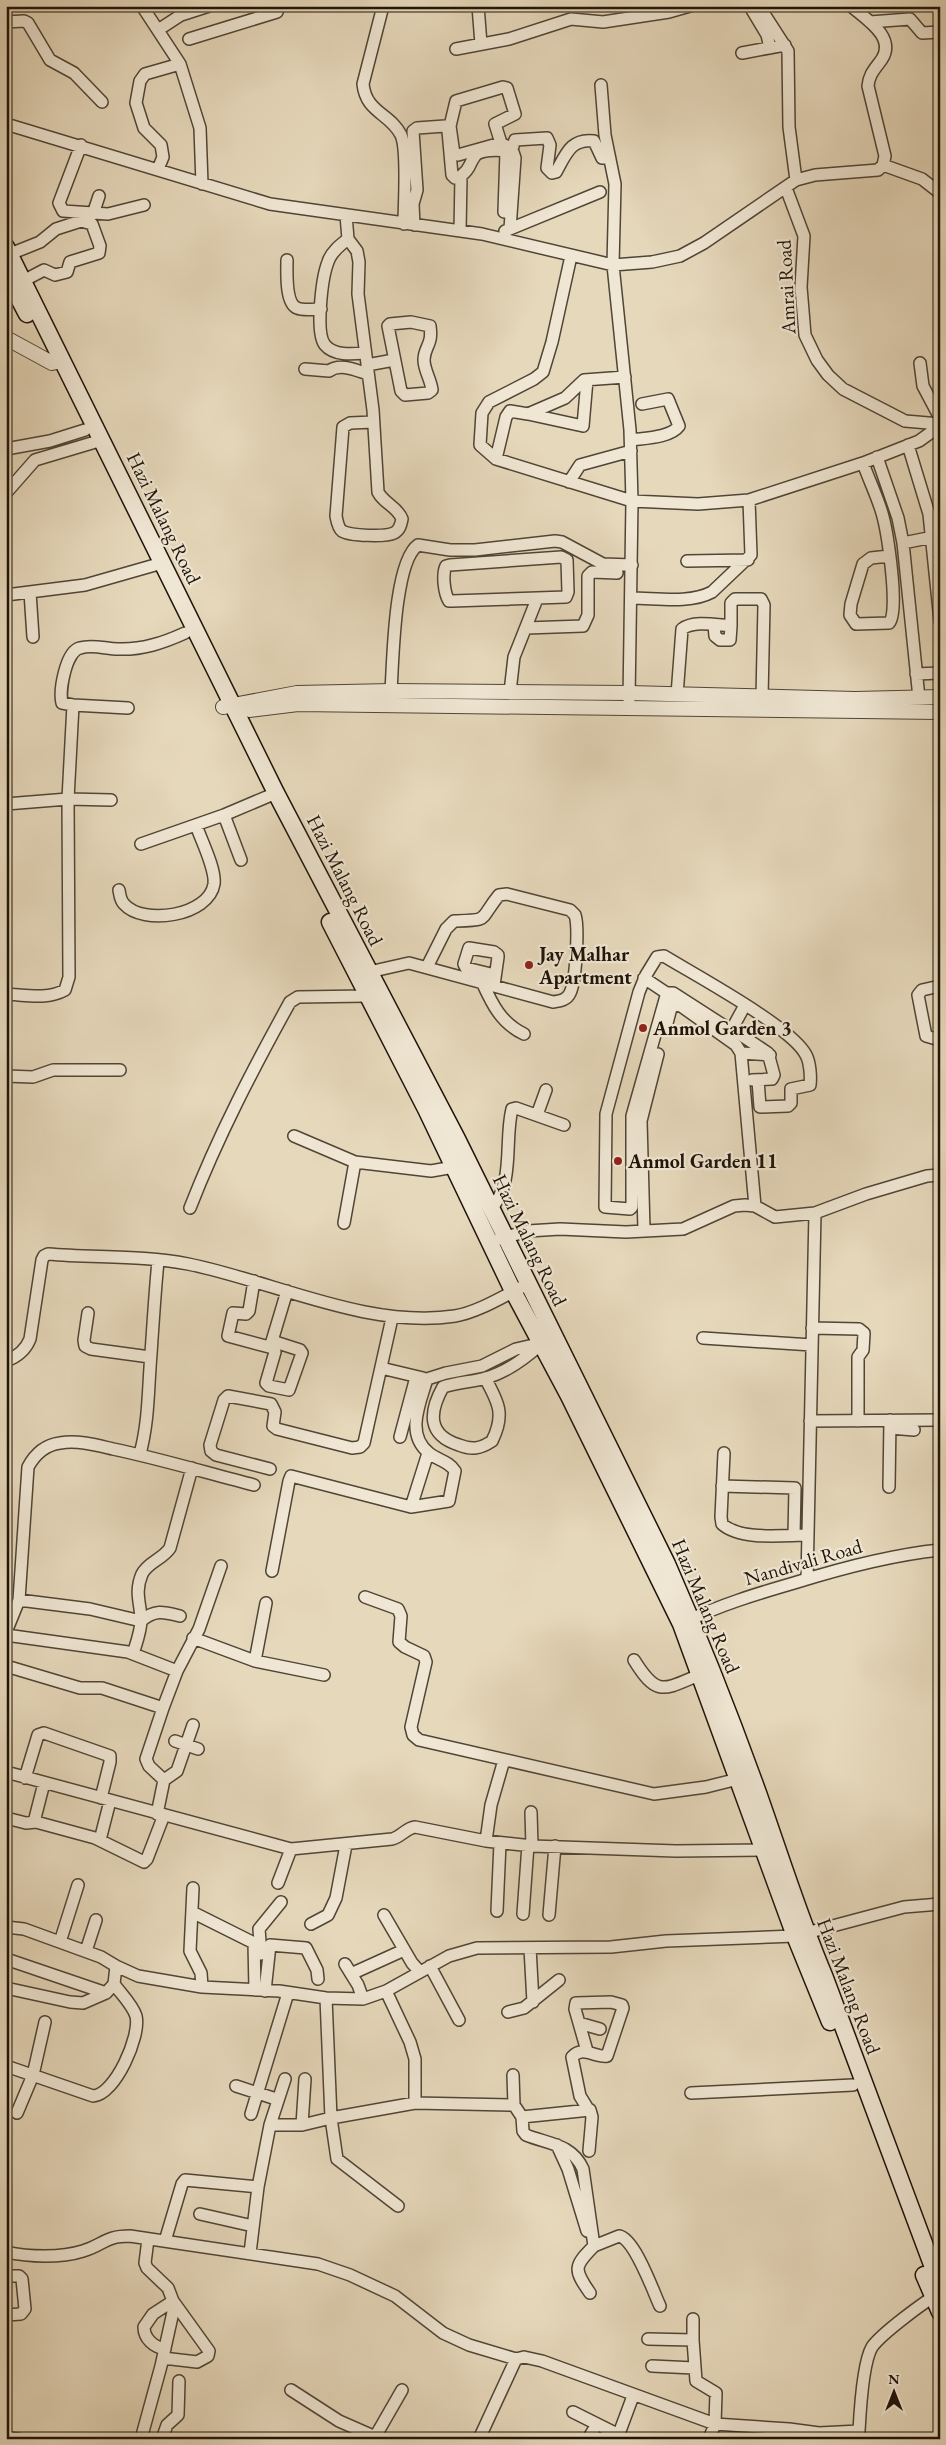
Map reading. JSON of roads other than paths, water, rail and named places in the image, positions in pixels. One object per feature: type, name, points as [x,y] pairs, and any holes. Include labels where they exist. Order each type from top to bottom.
[{"type":"main road","name":"Hazi Malang Road","points":[[8,250],[53,354],[93,438],[372,992],[454,1167],[497,1239],[548,1345],[610,1464],[686,1622],[771,1850],[853,2085],[938,2292]]},
{"type":"main road","name":"Hazi Malang Road","points":[[6,274],[53,354]]},
{"type":"main road","name":"Hazi Malang Road","points":[[157,565],[185,634],[230,709]]},
{"type":"main road","name":"Hazi Malang Road","points":[[272,794],[369,972],[372,992],[457,1138],[491,1209],[497,1239]]},
{"type":"main road","name":"Hazi Malang Road","points":[[686,1622],[699,1675],[738,1779],[771,1850]]},
{"type":"main road","name":"Hazi Malang Road","points":[[801,1936],[825,1978],[938,2292],[940,2312]]},
{"type":"street","points":[[143,6],[180,64],[200,128],[202,184]]},
{"type":"street","points":[[158,30],[181,15],[209,6]]},
{"type":"street","points":[[189,40],[277,12],[279,6]]},
{"type":"street","points":[[382,6],[363,84],[364,97],[372,107],[393,124],[403,141],[409,224]]},
{"type":"street","points":[[478,6],[481,44]]},
{"type":"street","points":[[456,49],[509,39],[571,19],[603,22],[669,12],[690,6]]},
{"type":"street","points":[[6,124],[81,145],[270,204],[460,230],[613,265],[652,262],[680,256],[704,243],[796,180],[815,175],[878,170],[883,165],[885,156],[868,86],[871,72],[886,50],[885,40],[880,32],[852,6]]},
{"type":"street","points":[[755,8],[784,44],[789,58],[789,127],[796,180]]},
{"type":"street","points":[[755,8],[768,38],[770,48]]},
{"type":"street","points":[[870,22],[910,19],[922,33],[940,32]]},
{"type":"street","points":[[6,22],[24,21],[28,23],[50,60],[74,73],[102,102]]},
{"type":"street","points":[[742,53],[784,44]]},
{"type":"street","points":[[158,169],[163,157],[161,145],[144,128],[136,103],[140,81],[145,74],[180,64]]},
{"type":"street","points":[[601,86],[605,135],[615,184],[613,265],[631,445],[632,598],[628,708]]},
{"type":"street","points":[[502,143],[458,155],[454,154],[450,126],[456,101],[503,87],[507,88],[515,114],[494,124],[502,143],[512,149]]},
{"type":"street","points":[[409,224],[417,190],[414,129],[442,126],[447,128],[452,175],[455,178],[462,176],[471,167],[474,157],[478,153],[504,151],[506,155],[504,212]]},
{"type":"street","points":[[510,229],[515,158],[512,149],[515,140],[547,138],[550,145],[547,168],[552,173],[556,172],[569,148],[581,141],[594,140],[602,158],[609,157]]},
{"type":"street","points":[[81,145],[60,198],[59,207],[63,211],[108,214],[144,205]]},
{"type":"street","points":[[883,165],[922,179],[940,193]]},
{"type":"street","points":[[460,230],[462,176]]},
{"type":"street","points":[[492,186],[504,187]]},
{"type":"street","name":"Amrai Road","points":[[786,188],[804,236],[801,288],[805,335],[817,360],[828,375],[844,388],[905,421],[940,425]]},
{"type":"street","points":[[492,236],[600,192]]},
{"type":"street","points":[[93,214],[99,196]]},
{"type":"street","points":[[349,215],[348,239],[357,251],[360,262],[358,294],[373,422],[378,492],[382,500],[394,507],[402,519],[400,528],[395,532],[376,536],[344,532],[340,528],[336,516],[343,427],[350,423],[373,422]]},
{"type":"street","points":[[8,250],[40,242],[56,229],[81,221],[92,224],[100,246],[99,252],[70,262],[67,272],[55,275],[44,270],[23,281]]},
{"type":"street","points":[[348,239],[337,248],[328,261],[320,330],[325,345],[367,364]]},
{"type":"street","points":[[571,256],[543,372],[534,379],[489,402],[482,413],[480,445],[496,459],[632,501],[698,504],[749,500],[863,463],[919,441],[940,425]]},
{"type":"street","points":[[287,260],[288,295],[294,306],[299,309],[321,309]]},
{"type":"street","points":[[414,322],[430,326],[432,340],[424,357],[432,388],[430,392],[402,394],[394,360],[388,328],[389,324],[414,322]]},
{"type":"street","points":[[6,338],[53,354]]},
{"type":"street","points":[[304,369],[328,372],[335,367],[394,360]]},
{"type":"street","points":[[920,363],[923,386],[940,418]]},
{"type":"street","points":[[528,414],[565,398],[580,382],[625,377]]},
{"type":"street","points":[[496,459],[508,414],[516,411],[583,426],[587,380]]},
{"type":"street","points":[[569,482],[580,465],[676,430],[679,426],[668,399],[642,404]]},
{"type":"street","points":[[6,449],[50,441],[93,438]]},
{"type":"street","points":[[6,493],[35,460],[93,438]]},
{"type":"street","points":[[908,445],[926,498],[932,537],[940,621]]},
{"type":"street","points":[[877,457],[898,518],[903,543],[919,698]]},
{"type":"street","points":[[863,463],[882,514],[890,556],[893,585],[892,620],[884,624],[856,624],[850,615],[851,604],[863,564],[871,558],[890,556]]},
{"type":"street","points":[[632,598],[704,596],[748,560],[752,547],[749,500]]},
{"type":"street","points":[[903,543],[932,537]]},
{"type":"street","points":[[391,691],[397,603],[406,566],[413,548],[418,545],[450,550],[475,550],[555,541],[562,542],[603,564],[632,565]]},
{"type":"street","points":[[566,558],[568,592],[566,597],[537,599],[449,601],[446,595],[444,568],[450,565],[566,558]]},
{"type":"street","points":[[687,561],[748,560]]},
{"type":"street","points":[[6,595],[85,585],[157,565]]},
{"type":"street","points":[[526,628],[583,626],[588,615],[588,576],[592,572],[617,573]]},
{"type":"street","points":[[30,592],[33,637]]},
{"type":"street","points":[[510,692],[514,657],[537,599]]},
{"type":"street","points":[[677,695],[682,629],[688,625],[731,626],[732,600],[761,599],[763,601],[762,697]]},
{"type":"street","points":[[128,708],[65,705],[61,699],[67,660],[78,648],[140,649],[158,645],[185,634]]},
{"type":"street","points":[[916,674],[940,673]]},
{"type":"street","points":[[230,709],[297,694],[391,691],[629,693],[855,699],[940,697]]},
{"type":"street","points":[[230,709],[298,704],[940,712]]},
{"type":"street","points":[[6,994],[38,996],[56,994],[65,990],[69,977],[68,799],[72,705]]},
{"type":"street","points":[[141,844],[224,815],[272,794]]},
{"type":"street","points":[[6,804],[68,799],[111,800]]},
{"type":"street","points":[[224,815],[241,860]]},
{"type":"street","points":[[119,890],[123,903],[133,911],[143,914],[180,912],[196,909],[202,904],[212,890],[214,877],[196,825]]},
{"type":"street","points":[[369,972],[408,963],[482,982],[494,980],[554,1002],[567,998],[570,993],[576,969],[577,918],[574,912],[507,894],[499,895],[487,916],[476,922],[454,921],[446,928],[427,967]]},
{"type":"street","points":[[637,1184],[630,1209],[605,1207],[606,1114],[644,978],[657,957],[662,955],[745,1005],[797,1042],[808,1057],[810,1085],[791,1089],[791,1103],[788,1106],[760,1107],[758,1080]]},
{"type":"street","points":[[644,978],[668,994],[671,992],[674,1008],[660,1034],[641,1100],[636,1126],[637,1184],[644,1230]]},
{"type":"street","points":[[482,982],[502,1019],[512,1029],[524,1034]]},
{"type":"street","points":[[940,986],[922,990],[918,995],[926,1036],[940,1040]]},
{"type":"street","points":[[190,1208],[208,1163],[247,1081],[290,1002],[298,997],[372,992]]},
{"type":"street","points":[[668,994],[674,1008],[726,1027]]},
{"type":"street","points":[[744,1080],[773,1078],[770,1055],[732,1029],[745,1005]]},
{"type":"street","points":[[711,1023],[741,1053],[755,1206]]},
{"type":"street","points":[[741,1053],[770,1055]]},
{"type":"street","points":[[6,1076],[33,1077],[53,1070],[120,1070]]},
{"type":"street","points":[[537,1115],[546,1090]]},
{"type":"street","points":[[491,1209],[498,1202],[505,1177],[512,1109],[516,1108],[564,1125]]},
{"type":"street","points":[[294,1136],[355,1162],[431,1171],[454,1167]]},
{"type":"street","points":[[344,1223],[355,1162]]},
{"type":"street","points":[[497,1239],[528,1232],[560,1229],[626,1232],[683,1229],[734,1206],[755,1206],[775,1217],[815,1212],[940,1174]]},
{"type":"street","points":[[807,1579],[815,1212]]},
{"type":"street","points":[[6,1361],[20,1353],[27,1346],[30,1339],[44,1256],[48,1254],[187,1264],[392,1318],[456,1316],[520,1288]]},
{"type":"street","points":[[140,1454],[147,1427],[150,1357],[158,1261]]},
{"type":"street","points":[[254,1281],[248,1310],[246,1314],[232,1313],[228,1336],[273,1344],[287,1291]]},
{"type":"street","points":[[88,1313],[84,1340],[85,1346],[92,1349],[150,1357]]},
{"type":"street","points":[[270,1469],[216,1455],[211,1451],[210,1445],[224,1400],[228,1396],[270,1404],[275,1412],[273,1426],[277,1429],[352,1448],[360,1447],[364,1443],[392,1318]]},
{"type":"street","points":[[812,1328],[859,1329],[864,1333],[863,1350],[858,1357],[858,1421]]},
{"type":"street","points":[[703,1338],[812,1345]]},
{"type":"street","points":[[381,1368],[422,1378],[482,1366],[516,1349],[548,1345]]},
{"type":"street","points":[[518,1369],[548,1345]]},
{"type":"street","points":[[485,1378],[498,1405],[500,1417],[492,1441],[480,1448],[469,1449],[442,1439],[437,1433],[434,1415],[444,1387],[466,1380],[485,1378],[524,1360],[548,1345]]},
{"type":"street","points":[[400,1437],[422,1378]]},
{"type":"street","points":[[272,1571],[288,1481],[292,1476],[411,1507],[446,1503],[450,1497],[455,1474],[453,1468],[428,1453],[419,1441],[415,1425],[422,1378]]},
{"type":"street","points":[[890,1424],[940,1420]]},
{"type":"street","points":[[810,1421],[858,1421],[890,1424],[914,1430]]},
{"type":"street","points":[[889,1487],[890,1424]]},
{"type":"street","points":[[177,1671],[133,1654],[6,1633],[19,1600],[28,1467],[34,1456],[45,1448],[59,1443],[75,1442],[140,1454],[254,1485]]},
{"type":"street","points":[[411,1507],[428,1453]]},
{"type":"street","points":[[724,1453],[722,1524],[727,1528],[747,1534],[808,1535]]},
{"type":"street","points":[[133,1654],[141,1621],[137,1599],[142,1576],[151,1564],[167,1554],[170,1548],[192,1468]]},
{"type":"street","points":[[722,1486],[795,1488],[794,1535]]},
{"type":"street","name":"Nandivali Road","points":[[686,1622],[743,1598],[807,1579],[871,1561],[940,1550]]},
{"type":"street","points":[[6,1818],[26,1823],[34,1822],[100,1840],[139,1861],[146,1861],[161,1815],[164,1780],[162,1776],[149,1766],[146,1759],[162,1708],[192,1638],[199,1629],[220,1566]]},
{"type":"street","points":[[365,1597],[398,1608],[401,1616],[399,1642],[405,1647],[420,1652],[424,1656],[426,1662],[411,1728],[413,1735],[419,1740],[654,1794],[706,1787],[738,1779]]},
{"type":"street","points":[[19,1600],[90,1609],[141,1621],[156,1612],[164,1611],[180,1616]]},
{"type":"street","points":[[255,1661],[266,1603]]},
{"type":"street","points":[[192,1638],[255,1661],[324,1675]]},
{"type":"street","points":[[634,1660],[645,1678],[657,1687],[672,1686],[699,1675]]},
{"type":"street","points":[[6,1666],[80,1688],[102,1688],[162,1708]]},
{"type":"street","points":[[164,1780],[177,1771],[181,1743],[193,1725]]},
{"type":"street","points":[[25,1778],[38,1735],[44,1733],[110,1756],[100,1840]]},
{"type":"street","points":[[181,1743],[198,1749]]},
{"type":"street","points":[[486,1841],[491,1805],[504,1760]]},
{"type":"street","points":[[6,1772],[291,1849],[346,1845],[397,1838],[409,1828],[416,1826],[486,1841],[530,1845],[676,1851],[771,1850]]},
{"type":"street","points":[[34,1822],[44,1783]]},
{"type":"street","points":[[523,1914],[530,1845],[531,1812]]},
{"type":"street","points":[[497,1911],[500,1842]]},
{"type":"street","points":[[311,1924],[328,1915],[336,1898],[346,1845]]},
{"type":"street","points":[[549,1915],[555,1846]]},
{"type":"street","points":[[278,1883],[291,1849]]},
{"type":"street","points":[[60,1942],[78,1885]]},
{"type":"street","points":[[193,1888],[190,1951],[201,1973],[202,1987]]},
{"type":"street","points":[[260,1990],[262,1943],[258,1932],[281,1902]]},
{"type":"street","points":[[6,1927],[24,1929],[86,1951],[138,1976],[202,1987],[260,1990],[326,1998],[363,1999],[386,1991],[449,1956],[477,1948],[611,1947],[666,1941],[801,1936],[904,1907],[940,1904]]},
{"type":"street","points":[[192,1912],[254,1944],[260,1990]]},
{"type":"street","points":[[384,1915],[404,1950],[425,1969],[458,2020]]},
{"type":"street","points":[[86,1951],[96,1920]]},
{"type":"street","points":[[260,1990],[270,1945],[306,1948],[317,1970],[318,1979]]},
{"type":"street","points":[[530,1948],[533,2002]]},
{"type":"street","points":[[363,1999],[348,1969],[404,1950]]},
{"type":"street","points":[[6,1959],[106,1993]]},
{"type":"street","points":[[6,1988],[82,2003],[106,1993],[114,1984],[116,1966]]},
{"type":"street","points":[[508,2012],[524,2008],[559,1980]]},
{"type":"street","points":[[6,2066],[93,2096],[100,2096],[110,2088],[129,2054],[137,2026],[133,2009],[114,1984]]},
{"type":"street","points":[[386,1991],[410,2042],[415,2059],[415,2103]]},
{"type":"street","points":[[251,2114],[288,1993]]},
{"type":"street","points":[[326,1998],[331,2118],[337,2159],[398,2206]]},
{"type":"street","points":[[587,2051],[575,2007],[578,2002],[611,2002],[623,2006],[607,2056],[587,2051],[575,2054],[572,2061],[580,2096],[592,2117],[589,2151]]},
{"type":"street","points":[[17,2113],[33,2075],[46,2022]]},
{"type":"street","points":[[579,2023],[600,2029]]},
{"type":"street","points":[[513,2075],[514,2105],[522,2117],[526,2135],[556,2143],[572,2153],[580,2161],[583,2169],[592,2243],[577,2266],[577,2274],[590,2292]]},
{"type":"street","points":[[250,2253],[258,2187],[270,2125],[285,2079]]},
{"type":"street","points":[[302,2126],[305,2079]]},
{"type":"street","points":[[691,2093],[853,2085]]},
{"type":"street","points":[[236,2086],[273,2098]]},
{"type":"street","points":[[270,2125],[302,2126],[331,2118],[415,2103],[514,2105]]},
{"type":"street","points":[[522,2117],[588,2110]]},
{"type":"street","points":[[165,2241],[182,2184],[185,2180],[258,2187]]},
{"type":"street","points":[[200,2214],[254,2224]]},
{"type":"street","points":[[6,2252],[68,2255],[85,2251],[113,2236],[165,2241],[318,2264],[350,2275],[395,2296],[443,2333],[469,2345],[516,2359],[524,2357],[542,2361],[715,2424],[860,2435],[860,2408],[872,2347],[938,2292]]},
{"type":"street","points":[[592,2243],[619,2236],[627,2240],[641,2262],[660,2306]]},
{"type":"street","points":[[148,2239],[146,2268],[168,2288],[173,2300],[209,2350],[208,2356],[197,2362],[164,2354],[147,2338],[144,2327],[153,2314],[173,2300]]},
{"type":"street","points":[[6,2276],[19,2276],[22,2279],[25,2309],[21,2314],[6,2315]]},
{"type":"street","points":[[141,2439],[164,2354],[173,2312],[173,2300]]},
{"type":"street","points":[[693,2319],[694,2368],[697,2383],[716,2393],[715,2424],[709,2439]]},
{"type":"street","points":[[648,2339],[693,2340]]},
{"type":"street","points":[[479,2439],[516,2359]]},
{"type":"street","points":[[652,2366],[694,2368]]},
{"type":"street","points":[[146,2422],[164,2434],[169,2422],[178,2415],[179,2381]]},
{"type":"street","points":[[291,2390],[339,2421],[377,2438],[402,2390]]},
{"type":"street","points":[[573,2412],[618,2437],[634,2396]]},
{"type":"street","points":[[588,2439],[597,2424]]},
{"type":"street","points":[[6,2438],[18,2439]]},
{"type":"place","name":"Jay Malhar Apartment","points":[[529,965]]},
{"type":"place","name":"Anmol Garden 3","points":[[643,1028]]},
{"type":"place","name":"Anmol Garden 11","points":[[618,1161]]}]
